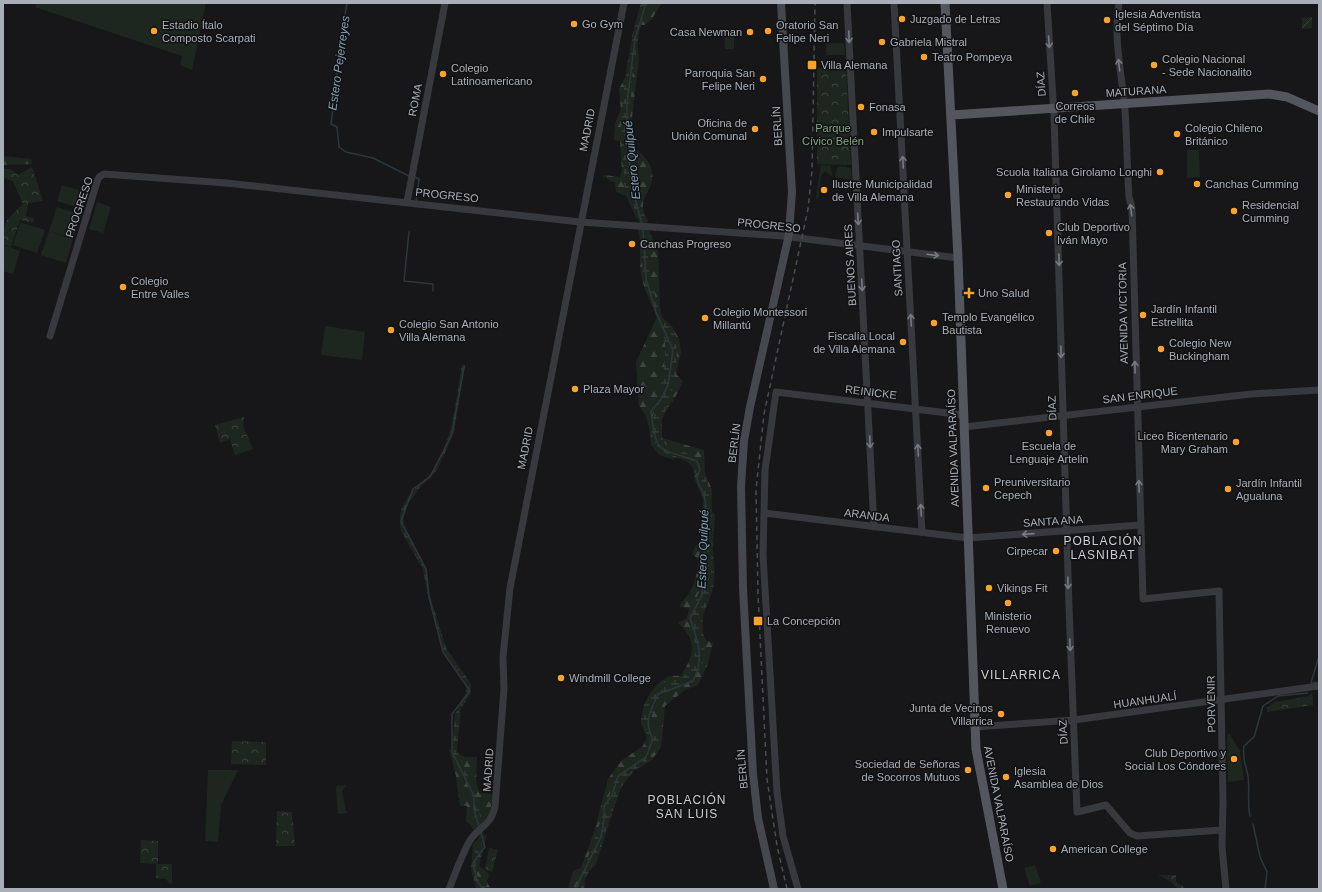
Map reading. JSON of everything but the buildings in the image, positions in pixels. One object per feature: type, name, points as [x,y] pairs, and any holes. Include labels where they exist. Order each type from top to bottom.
[{"type":"main road","name":"BERLÍN","points":[[774,889],[758,818],[753,774],[743,588],[741,486],[744,441],[750,407],[788,236],[792,192],[781,3]]},
{"type":"main road","name":"AVENIDA VALPARAÍSO","points":[[945,3],[952,115],[958,258],[974,727],[979,773],[1003,889]]},
{"type":"main road","name":"MATURANA","points":[[952,115],[1277,94],[1319,111]]},
{"type":"street","name":"ROMA","points":[[409,202],[411,177],[445,3]]},
{"type":"street","name":"MADRID","points":[[449,889],[469,842],[483,828],[492,816],[497,797],[504,689],[503,657],[510,588],[580,222],[624,3]]},
{"type":"street","name":"BUENOS AIRES","points":[[847,3],[874,527]]},
{"type":"street","name":"SANTIAGO","points":[[894,3],[922,532]]},
{"type":"street","name":"DÍAZ","points":[[1047,3],[1054,108],[1077,812],[1106,805],[1130,833],[1137,836],[1222,830]]},
{"type":"street","name":"AVENIDA VICTORIA","points":[[1119,3],[1117,18],[1118,52],[1124,104],[1129,197],[1132,208],[1136,406],[1143,599],[1219,591]]},
{"type":"street","name":"PROGRESO","points":[[50,336],[97,182],[99,177],[104,174],[226,183],[580,222],[783,236],[958,258]]},
{"type":"street","name":"SAN ENRIQUE","points":[[964,427],[1136,406],[1251,394],[1319,390]]},
{"type":"street","name":"REINICKE","points":[[764,513],[765,470],[776,392],[964,415]]},
{"type":"street","name":"ARANDA","points":[[764,513],[968,538]]},
{"type":"street","points":[[764,513],[763,555],[777,792],[783,836],[798,889]]},
{"type":"street","name":"SANTA ANA","points":[[968,538],[1140,525]]},
{"type":"street","name":"PORVENIR","points":[[1219,591],[1222,700],[1222,863],[1226,889]]},
{"type":"street","name":"HUANHUALÍ","points":[[974,727],[1074,720],[1319,686]]},
{"type":"green space","name":"Estadio Ítalo Composto Scarpati","points":[[37,3],[206,3],[192,70],[180,65],[182,56],[35,7]]},
{"type":"green space","points":[[641,3],[661,4],[652,19],[645,25],[641,25],[637,40],[639,58],[629,143],[647,160],[652,171],[651,184],[643,204],[648,222],[641,222],[637,219],[626,196],[616,192],[615,183],[603,177],[604,175],[620,177],[622,171],[620,141],[614,140],[615,123],[621,110],[619,89],[627,74],[633,32]]},
{"type":"green space","points":[[642,3],[648,3],[640,27],[632,78],[629,145],[634,187],[645,217],[650,278],[661,317],[672,326],[676,336],[677,360],[674,385],[662,420],[662,436],[665,444],[683,451],[692,457],[700,466],[705,476],[711,500],[714,583],[703,617],[704,659],[702,665],[689,681],[672,691],[657,704],[653,713],[651,726],[659,738],[657,748],[643,766],[632,771],[623,782],[601,844],[591,868],[585,877],[584,889],[577,889],[614,782],[646,752],[650,744],[651,739],[641,724],[641,718],[648,699],[660,685],[683,677],[692,663],[695,655],[695,641],[691,619],[692,611],[706,571],[707,546],[705,513],[699,481],[693,469],[686,461],[658,448],[655,444],[652,433],[653,416],[664,368],[665,343],[662,328],[645,283],[639,220],[624,183],[621,135],[623,96],[627,64],[637,18]]},
{"type":"green space","points":[[1312,17],[1312,28],[1302,29],[1302,18]]},
{"type":"green space","points":[[724,34],[734,34],[734,49],[725,49]]},
{"type":"green space","points":[[826,43],[844,43],[845,55],[826,55]]},
{"type":"green space","name":"Parque Cívico Belén","points":[[817,68],[846,69],[851,165],[817,164]]},
{"type":"green space","points":[[1187,150],[1199,150],[1200,177],[1187,178]]},
{"type":"green space","points":[[3,156],[31,159],[32,164],[3,165]]},
{"type":"green space","points":[[821,165],[831,166],[832,176],[825,171],[821,176],[818,199],[816,198]]},
{"type":"green space","points":[[839,166],[851,168],[852,180],[835,177]]},
{"type":"green space","points":[[32,167],[43,201],[28,203],[26,217],[34,218],[33,223],[20,220],[11,247],[3,244],[5,225],[10,217],[23,204],[13,181],[3,178],[3,169],[11,169],[18,175]]},
{"type":"green space","points":[[62,185],[88,193],[83,209],[57,201]]},
{"type":"green space","points":[[97,202],[111,207],[103,233],[89,229]]},
{"type":"green space","points":[[57,207],[81,215],[73,238],[49,231]]},
{"type":"green space","points":[[20,222],[45,230],[37,253],[13,245]]},
{"type":"green space","points":[[638,228],[648,229],[658,250],[660,307],[662,317],[674,330],[679,339],[681,352],[676,374],[683,381],[657,430],[662,438],[704,450],[705,473],[712,490],[711,511],[715,514],[712,565],[697,623],[706,640],[713,643],[707,666],[698,685],[685,690],[665,706],[661,747],[651,761],[634,770],[620,789],[596,864],[585,879],[584,889],[568,889],[573,871],[581,868],[594,832],[608,779],[621,761],[643,746],[647,737],[642,719],[644,705],[653,689],[661,681],[669,676],[681,676],[689,661],[692,648],[689,636],[678,623],[687,618],[689,609],[679,606],[691,590],[697,574],[699,560],[692,554],[696,545],[702,540],[703,498],[695,480],[693,468],[688,461],[679,458],[672,459],[659,455],[651,445],[647,419],[639,406],[636,362],[657,317],[642,279]]},
{"type":"green space","points":[[49,231],[73,239],[66,263],[41,255]]},
{"type":"green space","points":[[3,245],[20,251],[13,274],[3,271]]},
{"type":"green space","points":[[325,326],[365,332],[362,360],[321,355]]},
{"type":"green space","points":[[462,365],[465,365],[454,431],[450,442],[437,470],[422,485],[407,505],[403,525],[427,571],[430,596],[446,648],[471,684],[471,693],[461,708],[457,750],[471,782],[478,805],[484,837],[475,870],[479,880],[486,889],[480,889],[474,880],[471,866],[480,834],[471,792],[452,750],[455,714],[466,692],[467,684],[444,652],[429,601],[423,569],[401,531],[400,519],[406,500],[433,471],[448,439],[454,415]]},
{"type":"green space","points":[[244,417],[243,426],[253,449],[235,455],[230,439],[220,443],[215,425]]},
{"type":"green space","points":[[1312,692],[1313,705],[1267,712],[1267,708],[1275,702],[1309,696]]},
{"type":"green space","name":"Club Deportivo y Social Los Cóndores","points":[[1229,733],[1240,751],[1244,780],[1228,782],[1227,737]]},
{"type":"green space","points":[[232,741],[266,742],[266,765],[231,764]]},
{"type":"green space","points":[[449,749],[465,757],[477,757],[476,781],[479,793],[493,794],[486,819],[474,830],[466,821],[467,806],[460,806],[456,776]]},
{"type":"green space","points":[[208,770],[238,770],[221,805],[218,842],[205,841]]},
{"type":"green space","points":[[346,785],[342,791],[346,811],[349,813],[338,814],[336,786]]},
{"type":"green space","points":[[277,811],[292,812],[295,846],[276,846]]},
{"type":"green space","points":[[487,834],[479,866],[489,874],[487,882],[491,889],[476,889],[471,870],[473,843]]},
{"type":"green space","points":[[141,840],[158,841],[158,864],[172,864],[172,883],[170,884],[166,879],[156,878],[156,864],[140,863]]},
{"type":"green space","points":[[489,848],[498,850],[492,872],[485,870]]},
{"type":"green space","points":[[1035,865],[1041,883],[1030,886],[1024,868]]},
{"type":"green space","points":[[1158,875],[1176,875],[1176,882],[1187,889],[1178,889],[1170,881]]},
{"type":"waterway","name":"Estero Pejerreyes","points":[[347,3],[331,124],[337,127],[339,147],[346,152],[373,158],[409,176]]},
{"type":"waterway","name":"Estero Quilpué","points":[[642,224],[632,187],[627,135],[627,103],[635,39],[646,3]]},
{"type":"waterway","name":"Estero Pejerreyes","points":[[415,177],[419,179],[416,202]]},
{"type":"waterway","name":"Estero Quilpué","points":[[575,889],[601,837],[604,819],[604,806],[612,795],[618,776],[646,757],[653,739],[648,722],[649,716],[658,694],[693,681],[699,664],[698,642],[690,618],[702,595],[706,507],[704,494],[698,483],[697,477],[700,470],[697,461],[667,451],[662,448],[655,436],[651,411],[660,401],[668,385],[673,350],[656,312],[646,279],[643,229]]},
{"type":"waterway","name":"Estero Pejerreyes","points":[[409,232],[404,281],[433,284],[433,291]]},
{"type":"waterway","name":"Estero Pejerreyes","points":[[464,367],[452,434],[430,477],[413,489],[401,521],[426,569],[429,597],[443,652],[470,691],[452,714],[452,752],[474,796],[474,809],[479,827]]},
{"type":"waterway","points":[[1319,656],[1311,683],[1319,682]]},
{"type":"waterway","points":[[1250,816],[1249,782],[1244,759],[1244,746],[1254,737],[1263,706],[1278,696],[1308,693]]},
{"type":"waterway","points":[[1253,824],[1260,857],[1267,872],[1265,889]]},
{"type":"waterway","name":"Estero Pejerreyes","points":[[481,833],[485,847],[473,863],[477,881],[483,889]]},
{"type":"railway","points":[[787,889],[777,846],[767,779],[758,594],[756,490],[764,414],[808,209],[812,171],[815,3]]},
{"type":"place","name":"Juzgado de Letras","points":[[902,19]]},
{"type":"place","name":"Iglesia Adventista del Séptimo Día","points":[[1107,20]]},
{"type":"place","name":"Go Gym","points":[[574,24]]},
{"type":"place","name":"Estadio Ítalo Composto Scarpati","points":[[154,31]]},
{"type":"place","name":"Oratorio San Felipe Neri","points":[[768,31]]},
{"type":"place","name":"Casa Newman","points":[[750,32]]},
{"type":"place","name":"Gabriela Mistral","points":[[882,42]]},
{"type":"place","name":"Teatro Pompeya","points":[[924,57]]},
{"type":"place","name":"Villa Alemana","points":[[812,65]]},
{"type":"place","name":"Colegio Nacional - Sede Nacionalito","points":[[1154,65]]},
{"type":"place","name":"Colegio Latinoamericano","points":[[443,74]]},
{"type":"place","name":"Parroquia San Felipe Neri","points":[[763,79]]},
{"type":"place","name":"Correos de Chile","points":[[1075,93]]},
{"type":"place","name":"Fonasa","points":[[861,107]]},
{"type":"place","name":"Oficina de Unión Comunal","points":[[755,129]]},
{"type":"place","name":"Impulsarte","points":[[874,132]]},
{"type":"place","name":"Colegio Chileno Británico","points":[[1177,134]]},
{"type":"place","name":"Scuola Italiana Girolamo Longhi","points":[[1160,172]]},
{"type":"place","name":"Canchas Cumming","points":[[1197,184]]},
{"type":"place","name":"Ilustre Municipalidad de Villa Alemana","points":[[824,190]]},
{"type":"place","name":"Ministerio Restaurando Vidas","points":[[1008,195]]},
{"type":"place","name":"Residencial Cumming","points":[[1234,211]]},
{"type":"place","name":"Club Deportivo Iván Mayo","points":[[1049,233]]},
{"type":"place","name":"Canchas Progreso","points":[[632,244]]},
{"type":"place","name":"Colegio Entre Valles","points":[[123,287]]},
{"type":"place","name":"Uno Salud","points":[[969,293]]},
{"type":"place","name":"Jardín Infantil Estrellita","points":[[1143,315]]},
{"type":"place","name":"Colegio Montessori Millantú","points":[[705,318]]},
{"type":"place","name":"Templo Evangélico Bautista","points":[[934,323]]},
{"type":"place","name":"Colegio San Antonio Villa Alemana","points":[[391,330]]},
{"type":"place","name":"Fiscalía Local de Villa Alemana","points":[[903,342]]},
{"type":"place","name":"Colegio New Buckingham","points":[[1161,349]]},
{"type":"place","name":"Plaza Mayor","points":[[575,389]]},
{"type":"place","name":"Escuela de Lenguaje Artelin","points":[[1049,433]]},
{"type":"place","name":"Liceo Bicentenario Mary Graham","points":[[1236,442]]},
{"type":"place","name":"Preuniversitario Cepech","points":[[986,488]]},
{"type":"place","name":"Jardín Infantil Agualuna","points":[[1228,489]]},
{"type":"place","name":"Cirpecar","points":[[1056,551]]},
{"type":"place","name":"Vikings Fit","points":[[989,588]]},
{"type":"place","name":"Ministerio Renuevo","points":[[1008,603]]},
{"type":"place","name":"La Concepción","points":[[758,621]]},
{"type":"place","name":"Windmill College","points":[[561,678]]},
{"type":"place","name":"Junta de Vecinos Villarrica","points":[[1001,714]]},
{"type":"place","name":"Club Deportivo y Social Los Cóndores","points":[[1234,759]]},
{"type":"place","name":"Sociedad de Señoras de Socorros Mutuos","points":[[968,770]]},
{"type":"place","name":"Iglesia Asamblea de Dios","points":[[1006,777]]},
{"type":"place","name":"American College","points":[[1053,849]]},
{"type":"district","name":"POBLACIÓN LASNIBAT","points":[[1103,548]]},
{"type":"district","name":"VILLARRICA","points":[[1021,675]]},
{"type":"district","name":"POBLACIÓN SAN LUIS","points":[[687,807]]}]
